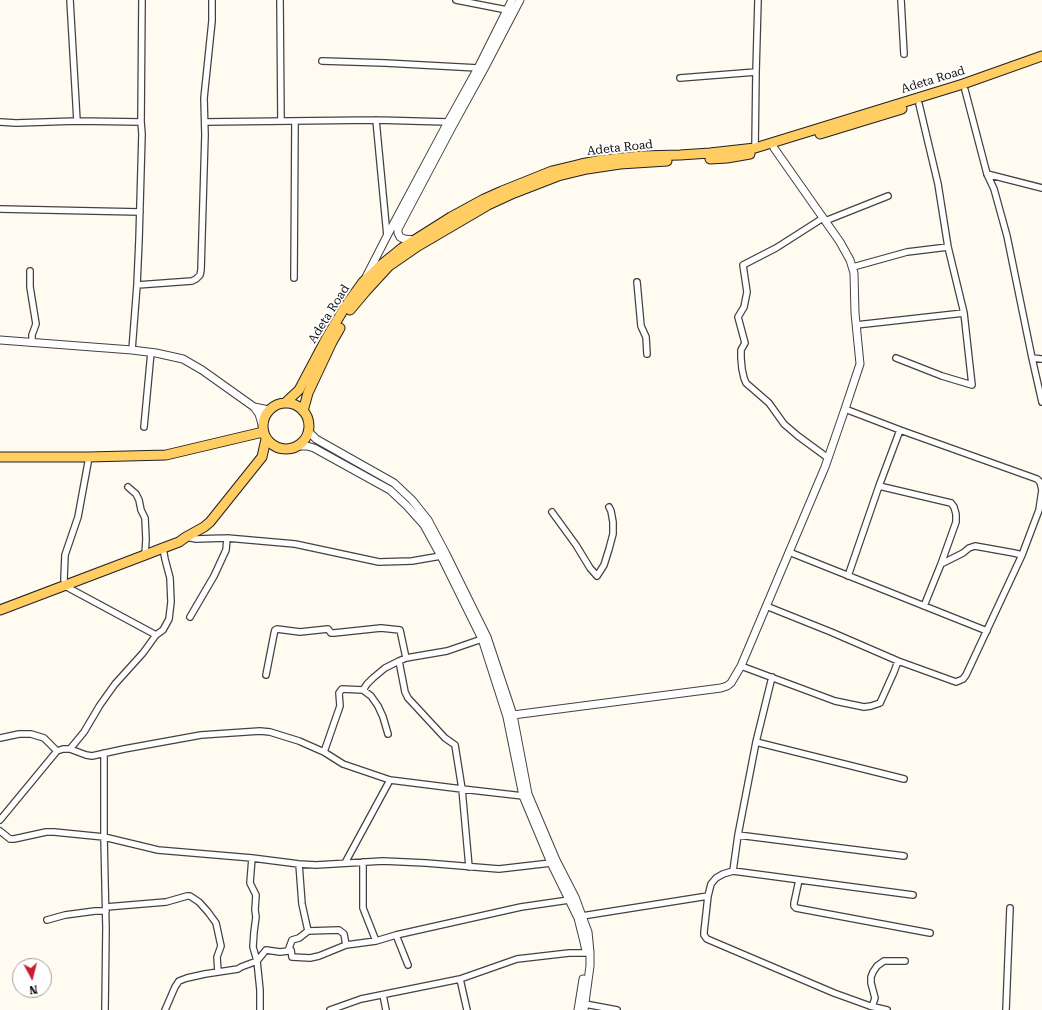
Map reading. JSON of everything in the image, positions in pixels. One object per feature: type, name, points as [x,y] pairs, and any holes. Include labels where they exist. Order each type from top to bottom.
[{"type":"main road","name":"Adeta Road","points":[[303,411],[308,393],[332,342],[349,311],[389,266],[418,246],[529,183],[552,172],[602,160],[641,156],[710,153],[755,148],[963,84],[1042,56]]},
{"type":"main road","name":"Adeta Road","points":[[285,403],[299,390],[326,339],[363,282],[402,248],[467,208],[502,191],[587,169],[620,164],[727,158],[747,155],[965,90],[1042,62]]},
{"type":"main road","points":[[262,457],[264,417],[269,410],[277,405],[285,403],[294,405],[303,411],[308,420],[308,431],[304,440],[296,446],[288,449],[279,448],[271,444],[264,432]]},
{"type":"main road","points":[[0,457],[166,455],[264,432]]},
{"type":"main road","points":[[0,610],[180,542],[210,522],[262,457],[279,448]]},
{"type":"street","points":[[70,0],[77,121]]},
{"type":"street","points":[[132,350],[137,285],[140,212],[142,134],[142,0]]},
{"type":"street","points":[[137,285],[192,281],[200,275],[205,122],[204,98],[212,21],[212,0]]},
{"type":"street","points":[[280,0],[281,121]]},
{"type":"street","points":[[456,0],[507,10]]},
{"type":"street","points":[[363,282],[478,68],[512,0]]},
{"type":"street","points":[[415,240],[404,239],[398,233],[398,229],[520,0]]},
{"type":"street","points":[[755,148],[758,0]]},
{"type":"street","points":[[901,0],[904,54]]},
{"type":"street","points":[[322,61],[478,68]]},
{"type":"street","points":[[680,78],[756,72]]},
{"type":"street","points":[[965,90],[987,174],[994,189],[1007,236],[1042,402]]},
{"type":"street","points":[[896,358],[942,376],[972,385],[964,313],[948,247],[938,184],[919,104]]},
{"type":"street","points":[[205,122],[376,120],[448,122]]},
{"type":"street","points":[[376,120],[387,236]]},
{"type":"street","points":[[294,278],[295,121]]},
{"type":"street","points":[[0,122],[141,122]]},
{"type":"street","points":[[513,715],[721,688],[730,683],[741,666],[828,458],[846,409],[860,364],[853,267],[840,242],[774,148]]},
{"type":"street","points":[[987,174],[1042,188]]},
{"type":"street","points":[[828,458],[784,424],[769,403],[746,383],[741,358],[741,350],[745,343],[738,317],[744,307],[747,292],[743,265],[824,220],[888,196]]},
{"type":"street","points":[[0,209],[140,212]]},
{"type":"street","points":[[853,267],[907,252],[948,247]]},
{"type":"street","points":[[30,271],[30,287],[36,324],[32,335],[32,342]]},
{"type":"street","points":[[637,282],[642,326],[646,337],[647,354]]},
{"type":"street","points":[[856,325],[964,313]]},
{"type":"street","points":[[0,340],[132,350],[151,352],[183,359],[202,370],[254,407],[259,414],[264,432]]},
{"type":"street","points":[[144,427],[151,352]]},
{"type":"street","points":[[1032,358],[1042,359]]},
{"type":"street","points":[[254,407],[269,410]]},
{"type":"street","points":[[766,606],[898,661],[956,682],[963,679],[966,675],[1022,555],[1039,510],[1042,490],[1040,482],[1037,479],[846,409]]},
{"type":"street","points":[[848,576],[900,430]]},
{"type":"street","points":[[308,431],[316,440],[394,483],[412,500],[428,520],[441,556],[482,639],[507,717],[523,796],[582,916],[588,932],[590,966],[584,1007],[616,1010]]},
{"type":"street","points":[[296,446],[307,446],[314,448],[390,490],[407,506],[424,525],[437,543],[487,637],[513,715],[528,794],[547,845],[551,863],[578,918],[584,942],[586,966],[578,1010]]},
{"type":"street","points":[[90,457],[78,517],[66,555],[64,579],[65,586],[156,635]]},
{"type":"street","points":[[879,486],[951,503],[954,507],[956,522],[924,606]]},
{"type":"street","points":[[128,487],[136,494],[145,518],[145,556]]},
{"type":"street","points":[[552,512],[597,576],[604,564],[613,534],[613,522],[609,507]]},
{"type":"street","points":[[186,537],[196,539],[227,538],[295,544],[379,562],[412,561],[441,556]]},
{"type":"street","points":[[190,617],[226,550],[227,538]]},
{"type":"street","points":[[941,564],[974,546],[1014,552],[1022,555]]},
{"type":"street","points":[[70,749],[84,732],[111,689],[143,654],[156,635],[163,630],[170,619],[170,578],[164,559],[163,548]]},
{"type":"street","points":[[789,552],[987,630]]},
{"type":"street","points":[[266,675],[274,634],[275,630],[277,629],[300,632],[328,629],[331,633],[381,628],[400,630],[406,658]]},
{"type":"street","points":[[363,690],[367,684],[385,668],[406,658],[447,651],[482,639]]},
{"type":"street","points":[[399,661],[405,692],[408,698],[445,738],[455,745],[462,789],[469,867]]},
{"type":"street","points":[[741,666],[835,701],[864,707],[880,703],[898,661]]},
{"type":"street","points":[[733,871],[738,835],[756,742],[772,677]]},
{"type":"street","points":[[324,752],[340,706],[339,693],[342,689],[363,690],[371,696],[383,717],[388,734]]},
{"type":"street","points":[[0,820],[57,750],[70,749],[86,756],[92,756],[124,748],[201,735],[260,731],[270,732],[299,741],[324,752],[344,764],[390,780],[523,796]]},
{"type":"street","points":[[0,738],[19,734],[31,734],[44,738],[57,750]]},
{"type":"street","points":[[756,742],[904,779]]},
{"type":"street","points":[[104,753],[106,909],[105,1010]]},
{"type":"street","points":[[345,863],[390,780]]},
{"type":"street","points":[[0,831],[10,839],[46,832],[54,832],[104,837],[158,850],[316,865],[383,862],[426,863],[499,869],[551,863]]},
{"type":"street","points":[[738,835],[904,856]]},
{"type":"street","points":[[252,858],[250,883],[256,895],[256,917],[253,947],[257,961],[260,990],[260,1010]]},
{"type":"street","points":[[363,862],[363,908],[376,940]]},
{"type":"street","points":[[300,864],[302,904],[308,931]]},
{"type":"street","points":[[888,1010],[870,1006],[834,993],[707,938],[704,935],[704,932],[708,896],[711,884],[716,878],[733,871],[913,895]]},
{"type":"street","points":[[799,880],[794,903],[796,908],[930,933]]},
{"type":"street","points":[[48,920],[65,915],[166,902],[190,896],[199,902],[216,923],[221,946],[217,957],[218,972]]},
{"type":"street","points":[[582,916],[708,896]]},
{"type":"street","points":[[165,1010],[179,981],[199,975],[236,970],[257,961],[266,950],[280,952],[292,950],[292,957],[310,958],[346,945],[376,940],[521,907],[569,900]]},
{"type":"street","points":[[1006,1010],[1010,908]]},
{"type":"street","points":[[288,951],[292,940],[299,938],[308,931],[339,930],[344,934],[346,945]]},
{"type":"street","points":[[396,935],[408,965]]},
{"type":"street","points":[[330,1010],[361,999],[460,979],[517,959],[569,953],[586,953]]},
{"type":"street","points":[[870,1006],[873,1004],[875,998],[871,977],[876,966],[884,961],[905,961]]},
{"type":"street","points":[[460,979],[467,1010]]},
{"type":"street","points":[[383,995],[386,1010]]}]
